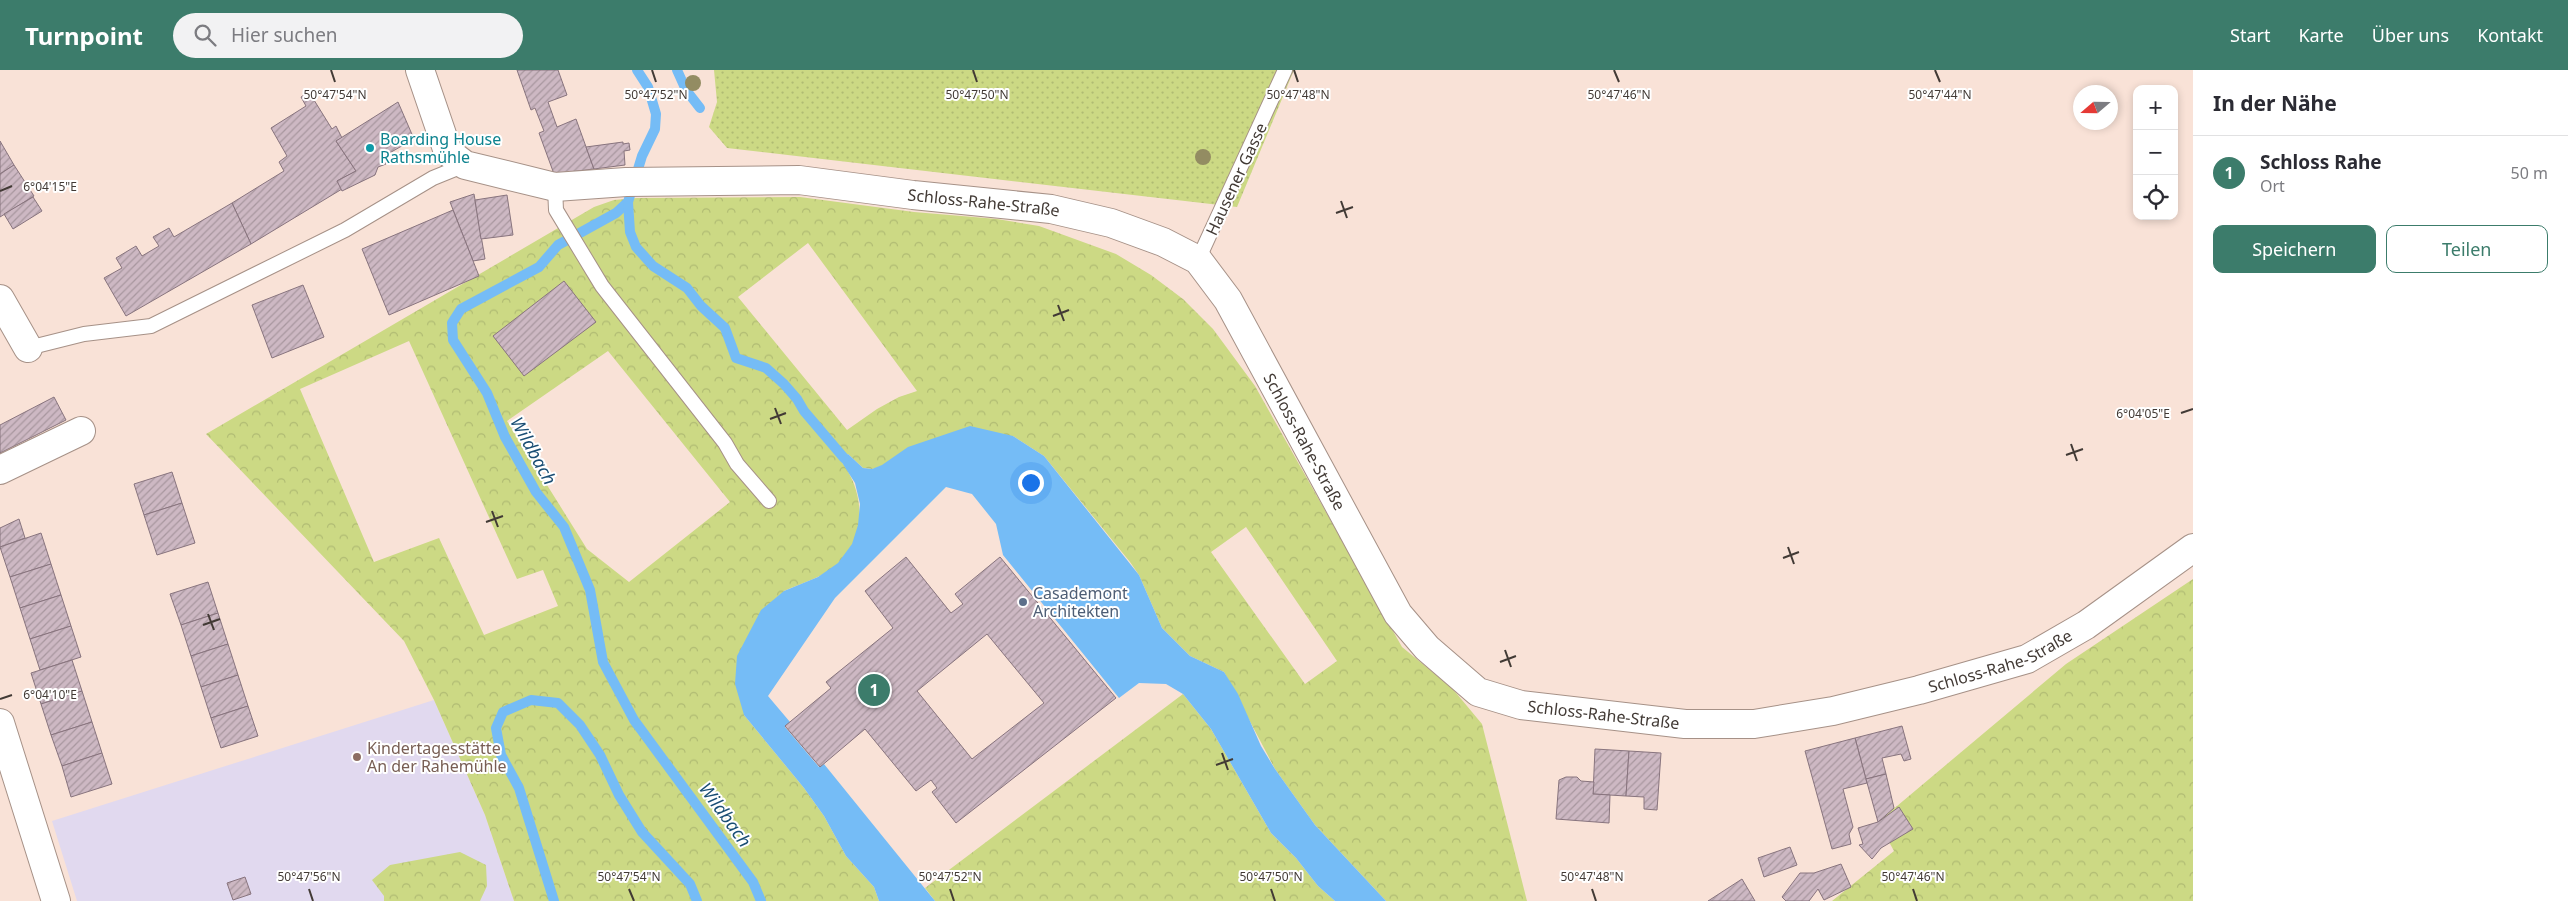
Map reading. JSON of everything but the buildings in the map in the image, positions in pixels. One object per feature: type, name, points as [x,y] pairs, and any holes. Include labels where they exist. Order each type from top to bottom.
[{"type":"street","name":"Schloss-Rahe-Straße","points":[[420,70],[448,152],[464,164],[555,187],[634,182],[799,180],[913,195],[1051,209],[1111,223],[1163,242],[1198,260],[1228,300],[1398,614],[1427,648],[1478,692],[1520,705],[1685,724],[1754,724],[1833,710],[1919,690],[2027,658],[2086,625],[2193,548]]},
{"type":"street","points":[[0,299],[28,348]]},
{"type":"street","points":[[0,470],[82,431]]},
{"type":"street","points":[[0,723],[56,901]]},
{"type":"lane","name":"Hausener Gasse","points":[[1198,260],[1285,70]]},
{"type":"lane","points":[[28,348],[84,334],[151,326],[345,230],[433,178],[464,164]]},
{"type":"lane","points":[[555,187],[556,210],[602,286],[725,443],[737,464],[769,501]]},
{"type":"shaded area","name":"Kindertagesstätte An der Rahemühle","points":[[434,700],[485,815],[514,901],[77,901],[52,821]]},
{"type":"green space","points":[[714,70],[1294,70],[1237,207],[727,148],[709,127],[717,102]]},
{"type":"green space","points":[[800,197],[914,212],[997,219],[1039,226],[1116,254],[1151,275],[1183,299],[1213,329],[1255,386],[1402,647],[1452,688],[1482,724],[1527,901],[1386,901],[1315,825],[1275,769],[1224,672],[1190,656],[1162,628],[1139,575],[1130,562],[1044,456],[1013,436],[872,469],[863,468],[848,454],[841,461],[849,473],[858,499],[860,513],[855,540],[848,552],[833,568],[820,576],[784,591],[744,715],[804,788],[824,816],[846,856],[874,887],[879,901],[514,901],[485,815],[434,700],[404,641],[206,434],[594,207],[614,200],[637,198]],"holes":[[[808,243],[917,391],[899,397],[877,409],[847,430],[738,297]],[[409,341],[517,579],[543,570],[558,606],[484,635],[439,538],[374,562],[300,389]],[[608,351],[730,502],[629,582],[587,549],[507,421]],[[1246,527],[1337,661],[1305,684],[1211,552]]]},
{"type":"green space","points":[[2193,579],[2193,901],[1832,901],[1894,851],[1878,822],[2066,664]]},
{"type":"green space","points":[[1183,694],[1211,729],[1271,833],[1296,858],[1318,886],[1335,901],[935,901],[925,888]]},
{"type":"green space","points":[[460,852],[486,865],[487,886],[480,901],[384,901],[384,896],[372,880],[390,865]]},
{"type":"water","points":[[970,426],[1013,436],[1044,456],[1139,575],[1162,628],[1190,656],[1224,672],[1238,694],[1261,746],[1275,769],[1315,825],[1386,901],[1335,901],[1318,886],[1296,858],[1271,833],[1211,729],[1183,694],[1166,684],[1139,683],[1119,698],[1003,555],[996,524],[972,494],[946,487],[835,598],[768,696],[790,722],[785,727],[819,767],[824,764],[935,901],[879,901],[874,887],[846,856],[824,816],[804,788],[744,715],[735,684],[737,656],[761,610],[784,591],[818,577],[838,563],[852,544],[858,525],[860,504],[855,483],[841,461],[848,454],[863,468],[872,469],[882,465],[908,447]]},
{"type":"waterway","name":"Wildbach","points":[[637,70],[648,87],[656,114],[655,129],[642,156],[628,202],[616,213],[558,245],[539,267],[461,309],[452,323],[453,340],[487,393],[505,437],[536,492],[564,527],[590,590],[603,662],[634,720],[753,882],[761,901]]},
{"type":"waterway","points":[[677,70],[686,90],[700,108]]},
{"type":"waterway","points":[[628,202],[630,232],[636,247],[653,266],[687,288],[701,306],[725,328],[736,358],[766,368],[784,384],[844,458]]},
{"type":"waterway","name":"Wildbach","points":[[554,901],[519,788],[501,755],[496,728],[503,712],[531,700],[558,703],[580,725],[600,755],[619,795],[642,832],[690,884],[697,901]]},
{"type":"place","name":"Boarding House Rathsmühle","points":[[370,148]]},
{"type":"place","name":"Casademont Architekten","points":[[1023,602]]},
{"type":"place","name":"Schloss Rahe","points":[[874,690]]},
{"type":"place","name":"Kindertagesstätte An der Rahemühle","points":[[357,757]]}]
